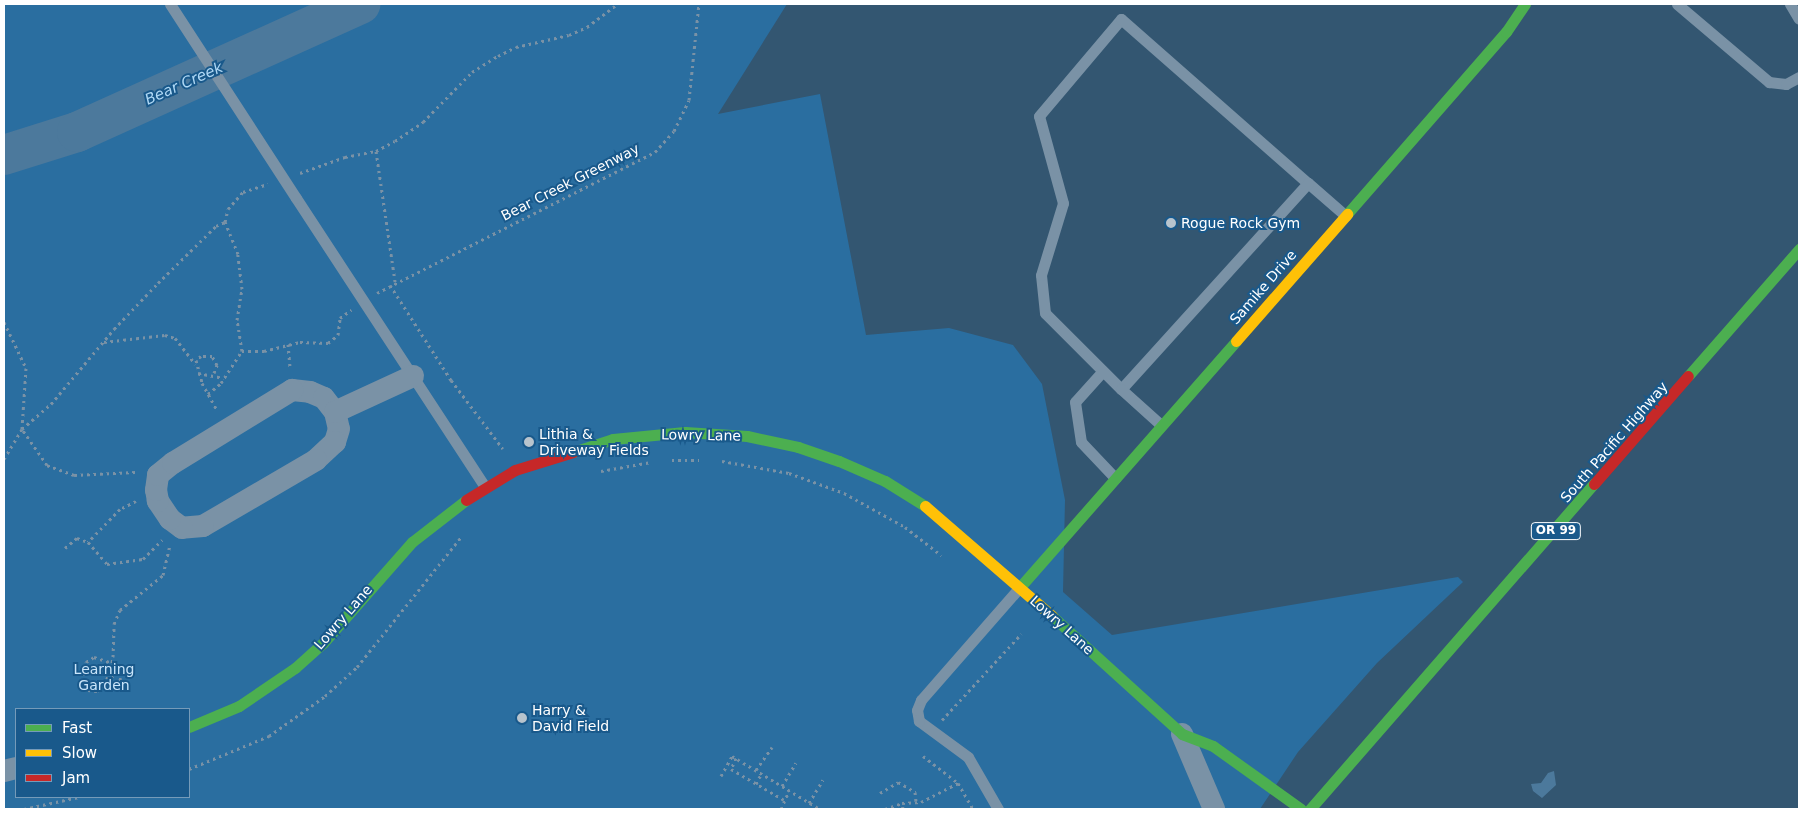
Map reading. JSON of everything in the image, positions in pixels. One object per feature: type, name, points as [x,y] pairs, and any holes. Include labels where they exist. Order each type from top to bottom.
[{"type":"street","name":"Samike Drive","points":[[1020,586],[1506,32],[1525,4]]},
{"type":"street","name":"South Pacific Highway","points":[[1310,809],[1799,249]]},
{"type":"street","points":[[334,412],[413,376]]},
{"type":"street","points":[[292,390],[310,392],[324,398],[334,412],[338,429],[335,442],[316,460],[203,526],[172,530],[163,509],[157,483],[228,428],[292,390]]},
{"type":"street","name":"Lowry Lane","points":[[190,728],[239,706],[295,668],[323,643],[405,548],[485,487],[519,468],[613,439],[685,432],[774,440],[831,458],[885,481],[924,505],[1020,586],[1182,734],[1213,746],[1301,809]]},
{"type":"street","name":"Lowry Lane","points":[[1182,734],[1214,809]]},
{"type":"lane","points":[[170,4],[485,487]]},
{"type":"lane","points":[[1677,4],[1769,82],[1786,84],[1799,77]]},
{"type":"lane","points":[[1790,4],[1799,19]]},
{"type":"lane","points":[[1161,425],[1102,372],[1045,312],[1041,275],[1062,204],[1039,116],[1121,19],[1346,216]]},
{"type":"lane","points":[[1121,389],[1308,183]]},
{"type":"lane","points":[[1102,372],[1075,402],[1081,442],[1116,478]]},
{"type":"lane","points":[[998,809],[968,757],[920,721],[917,710],[922,700],[1020,586]]},
{"type":"path","points":[[290,177],[346,157],[376,151],[423,122],[452,90],[498,56],[516,47],[569,35],[602,17],[616,4]]},
{"type":"path","name":"Bear Creek Greenway","points":[[381,291],[395,282],[655,152],[674,131],[689,100],[699,4]]},
{"type":"path","points":[[376,151],[395,282]]},
{"type":"path","points":[[208,394],[224,378],[242,350],[237,320],[243,300],[238,254],[225,222],[228,209],[243,192],[271,183]]},
{"type":"path","points":[[4,459],[22,429],[52,404],[103,342],[216,226],[225,222]]},
{"type":"path","points":[[390,285],[450,380],[508,455]]},
{"type":"path","points":[[242,350],[264,352],[288,344],[333,341],[338,335],[340,318],[348,311]]},
{"type":"path","points":[[4,322],[26,368],[22,429],[47,465],[74,475],[136,472],[157,483],[120,509],[88,542]]},
{"type":"path","points":[[103,342],[165,335],[175,338],[195,364],[208,394],[228,428]]},
{"type":"path","points":[[288,344],[290,370]]},
{"type":"path","points":[[195,364],[201,356],[212,356],[217,364],[214,374]]},
{"type":"path","points":[[198,373],[214,374],[224,378]]},
{"type":"path","points":[[666,461],[707,460]]},
{"type":"path","points":[[717,461],[790,473],[844,493],[905,527],[945,558]]},
{"type":"path","points":[[595,472],[658,462]]},
{"type":"path","points":[[66,548],[77,538],[88,542],[107,564],[120,563],[143,559],[172,530]]},
{"type":"path","points":[[86,669],[110,672],[116,684],[121,684],[118,666],[112,663],[88,658],[86,669],[83,673],[86,686],[97,691],[104,685],[110,672],[112,663],[114,624],[120,610],[163,575],[168,558],[172,530]]},
{"type":"path","points":[[190,768],[270,736],[325,696],[357,667],[464,533]]},
{"type":"path","points":[[942,721],[1013,639],[1021,634]]},
{"type":"path","points":[[113,675],[120,674]]},
{"type":"path","points":[[756,770],[772,747]]},
{"type":"path","points":[[721,776],[732,756],[820,809]]},
{"type":"path","points":[[923,756],[958,783],[973,809]]},
{"type":"path","points":[[736,758],[731,769],[784,800]]},
{"type":"path","points":[[782,786],[796,763]]},
{"type":"path","points":[[756,784],[761,774]]},
{"type":"path","points":[[809,803],[824,780]]},
{"type":"path","points":[[880,793],[898,782],[915,792],[916,802]]},
{"type":"path","points":[[885,809],[902,803],[916,802],[958,783]]},
{"type":"path","points":[[781,809],[789,791]]},
{"type":"path","points":[[24,809],[74,798]]},
{"type":"path","points":[[902,803],[902,809]]},
{"type":"green space","name":"Lithia & Driveway Fields","points":[[4,4],[787,4],[718,114],[820,94],[866,335],[949,328],[1013,345],[1042,384],[1065,500],[1063,592],[1112,635],[1458,577],[1463,582],[1377,663],[1298,752],[1260,809],[4,809]]},
{"type":"shaded area","points":[[1554,771],[1556,785],[1542,798],[1533,791],[1531,784],[1541,783],[1548,773]]},
{"type":"waterway","name":"Bear Creek","points":[[4,155],[77,132],[360,4]]},
{"type":"traffic: fast","points":[[1347,214],[1506,32],[1525,4]]},
{"type":"traffic: fast","points":[[1688,376],[1799,249]]},
{"type":"traffic: fast","points":[[1020,587],[1236,341]]},
{"type":"traffic: fast","points":[[573,452],[613,439],[685,432],[747,436],[798,447],[839,461],[885,481],[925,506]]},
{"type":"traffic: fast","points":[[1310,809],[1594,484]]},
{"type":"traffic: fast","points":[[190,727],[239,706],[295,668],[323,643],[412,542],[466,500]]},
{"type":"traffic: fast","points":[[1052,616],[1182,734],[1213,746],[1301,809]]},
{"type":"traffic: slow","points":[[1236,341],[1347,214]]},
{"type":"traffic: slow","points":[[925,506],[1052,616]]},
{"type":"traffic: jam","points":[[1594,484],[1688,376]]},
{"type":"traffic: jam","points":[[466,500],[515,470],[573,452]]},
{"type":"place","name":"Rogue Rock Gym","points":[[1171,223]]},
{"type":"place","name":"Lithia & Driveway Fields","points":[[529,442]]},
{"type":"place","name":"Harry & David Field","points":[[522,718]]},
{"type":"park label","name":"Learning Garden","points":[[104,678]]}]
